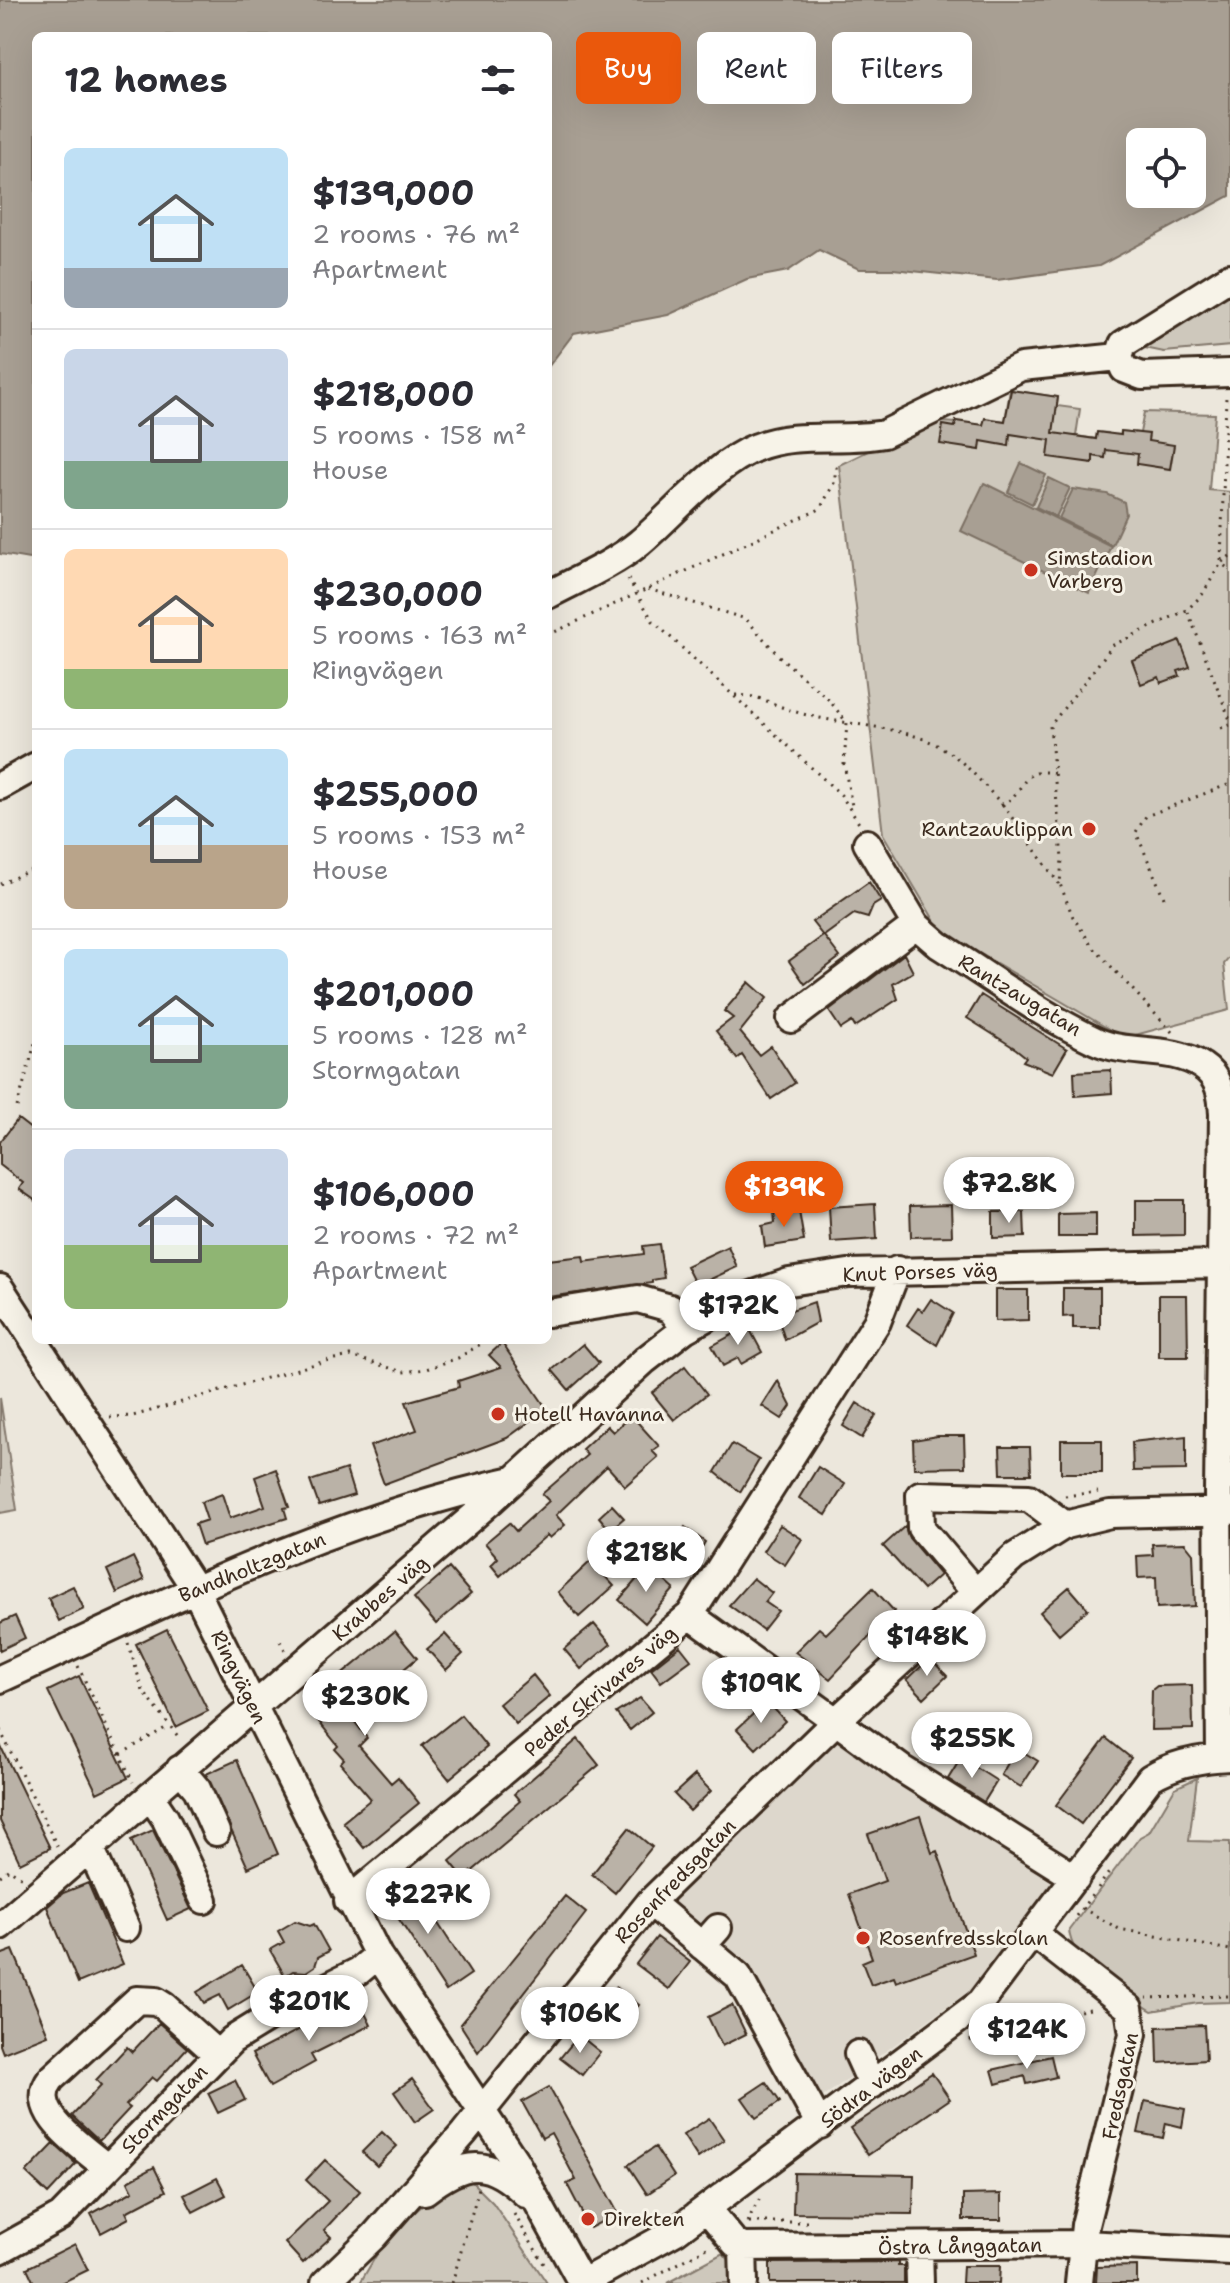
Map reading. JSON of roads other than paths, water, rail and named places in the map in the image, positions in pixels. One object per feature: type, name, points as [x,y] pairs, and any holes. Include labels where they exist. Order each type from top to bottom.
[{"type":"street","points":[[1228,373],[1142,376],[1124,369],[1119,357],[1123,344],[1230,277]]},
{"type":"street","points":[[552,593],[618,557],[663,523],[734,457],[758,446],[779,441],[861,439],[884,434],[1021,367],[1119,357]]},
{"type":"street","points":[[0,786],[32,768]]},
{"type":"street","name":"Rantzaugatan","points":[[867,843],[916,925],[939,945],[1094,1040],[1121,1049],[1189,1059],[1223,1078]]},
{"type":"street","points":[[791,1019],[916,925]]},
{"type":"street","points":[[1223,1078],[1224,1206],[1220,1264],[1225,1312],[1225,1757]]},
{"type":"street","name":"Knut Porses väg","points":[[685,1329],[740,1299],[789,1282],[897,1270],[1220,1264]]},
{"type":"street","name":"Peder Skrivares väg","points":[[348,1901],[690,1615],[877,1322],[897,1270]]},
{"type":"street","name":"Ringvägen","points":[[0,1288],[32,1336]]},
{"type":"street","points":[[552,1312],[638,1299],[670,1308],[685,1329]]},
{"type":"street","name":"Krabbes väg","points":[[0,1926],[513,1480],[645,1360],[685,1329]]},
{"type":"street","name":"Ringvägen","points":[[37,1344],[194,1587],[348,1901],[378,1955],[482,2110],[582,2283]]},
{"type":"street","name":"Bandholtzgatan","points":[[0,1679],[194,1587],[440,1496],[513,1480]]},
{"type":"street","points":[[975,1592],[921,1528],[920,1495],[1029,1498],[1065,1525]]},
{"type":"street","name":"Rosenfredsgatan","points":[[374,2236],[482,2110],[650,1902],[835,1722],[1014,1557],[1065,1525],[1110,1514],[1224,1511]]},
{"type":"street","points":[[690,1615],[914,1777],[1076,1878]]},
{"type":"street","name":"Södra vägen","points":[[582,2283],[676,2231],[980,2003],[1150,1778],[1165,1768],[1225,1757]]},
{"type":"street","points":[[188,1762],[216,1832]]},
{"type":"street","points":[[148,1797],[165,1818],[204,1900]]},
{"type":"street","points":[[81,1857],[126,1928]]},
{"type":"street","points":[[650,1902],[710,1937],[749,1993],[820,2125]]},
{"type":"street","name":"Fredsgatan","points":[[1033,1933],[1129,2008],[1133,2034],[1083,2244],[1079,2283]]},
{"type":"street","name":"Stormgatan","points":[[0,2250],[61,2216],[232,2040],[286,2007],[359,1971],[378,1955]]},
{"type":"street","points":[[107,2168],[47,2110],[44,2092],[51,2079],[137,2000],[156,2001],[164,2006],[217,2054]]},
{"type":"street","points":[[858,2054],[872,2085]]},
{"type":"street","name":"Rosenfredsgatan","points":[[325,2283],[442,2178],[463,2168],[496,2169],[540,2207]]},
{"type":"street","points":[[707,2209],[726,2235],[743,2247],[744,2283]]},
{"type":"street","name":"Östra Långgatan","points":[[743,2247],[1083,2244],[1230,2251]]},
{"type":"street","points":[[919,2247],[920,2283]]},
{"type":"place","name":"Simstadion Varberg","points":[[1031,570]]},
{"type":"place","name":"Rantzauklippan","points":[[1089,829]]},
{"type":"place","name":"Hotell Havanna","points":[[498,1414]]},
{"type":"place","name":"Rosenfredsskolan","points":[[863,1938]]},
{"type":"place","name":"Direkten","points":[[588,2219]]}]
